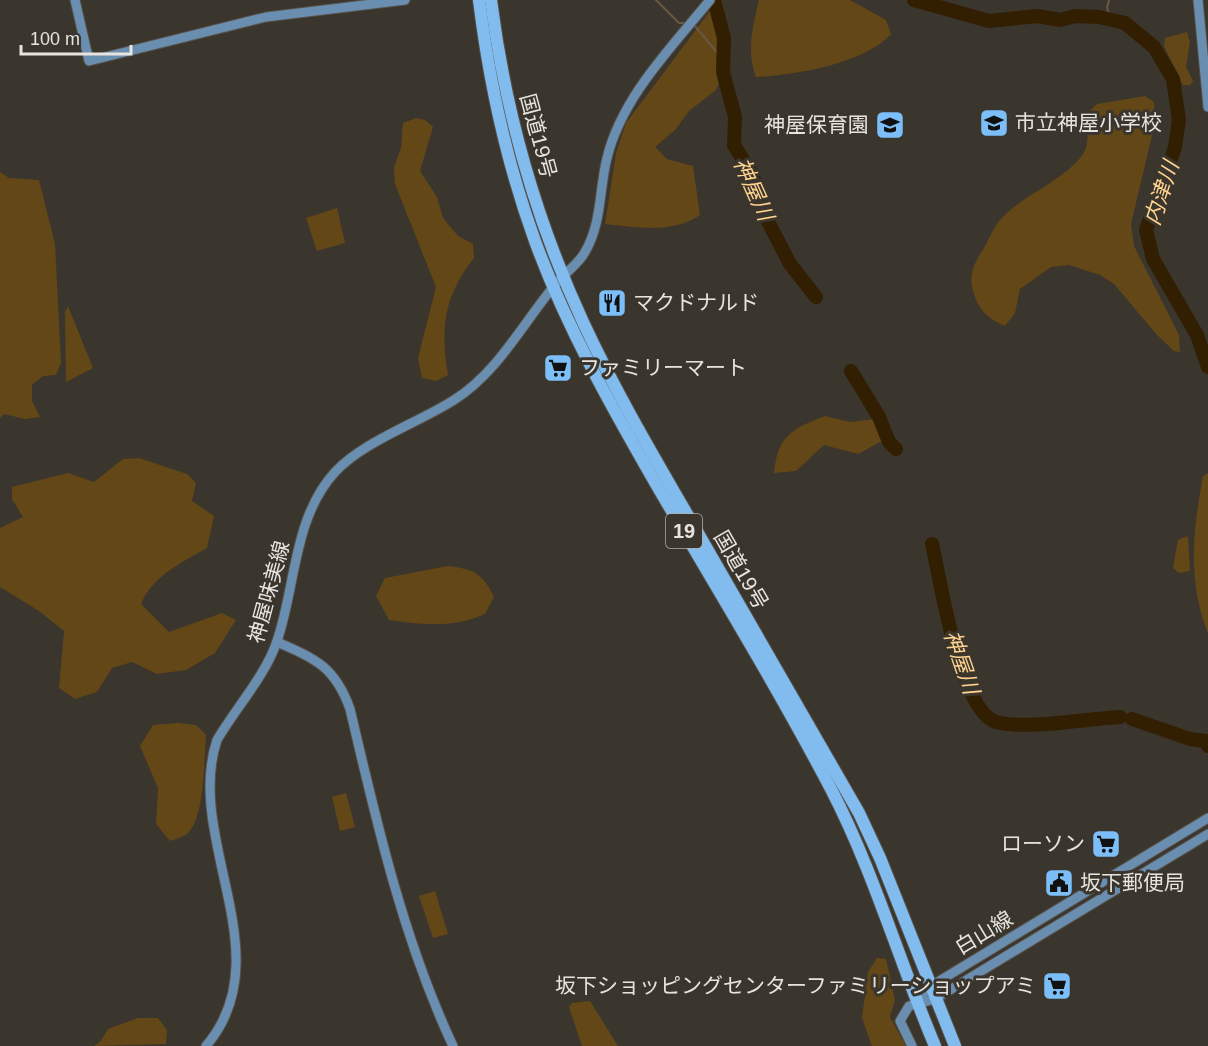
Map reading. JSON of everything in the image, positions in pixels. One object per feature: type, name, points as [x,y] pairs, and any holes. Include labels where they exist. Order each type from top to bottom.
[{"type":"highway","name":"国道19号","points":[[479,0],[502,126],[536,242],[559,280],[613,383],[859,813],[880,858],[955,1046]]},
{"type":"highway","name":"国道19号","points":[[491,0],[508,102],[534,195],[559,280],[610,405],[830,788],[866,865],[916,1002],[935,1046]]},
{"type":"highway","points":[[508,102],[515,90]]},
{"type":"street","points":[[75,0],[89,61],[266,17],[405,0]]},
{"type":"street","name":"神屋味美線","points":[[206,1046],[216,1035],[233,1001],[237,966],[231,909],[210,795],[212,757],[217,740],[277,642],[306,521],[320,490],[336,471],[353,458],[448,404],[476,383],[492,367],[559,280],[584,254],[597,228],[607,157],[635,94],[710,0]]},
{"type":"street","points":[[1198,0],[1208,107]]},
{"type":"street","points":[[277,642],[325,666],[338,681],[346,697],[382,844],[416,960],[453,1046]]},
{"type":"street","name":"白山線","points":[[916,1002],[931,986],[1208,818]]},
{"type":"street","name":"白山線","points":[[916,1002],[935,999],[1208,834]]},
{"type":"street","points":[[912,1046],[900,1021],[903,1011],[916,1002]]},
{"type":"shaded area","points":[[759,0],[850,0],[886,20],[891,34],[864,53],[847,60],[790,74],[756,77],[751,48]]},
{"type":"shaded area","points":[[713,7],[720,11],[728,41],[725,69],[716,90],[689,111],[675,130],[655,147],[667,159],[693,166],[700,215],[678,225],[666,227],[605,224],[616,153],[626,123]]},
{"type":"shaded area","points":[[1187,32],[1190,42],[1186,67],[1193,81],[1190,85],[1183,85],[1164,46],[1165,38]]},
{"type":"shaded area","points":[[1145,96],[1154,102],[1155,123],[1131,224],[1134,246],[1179,335],[1180,352],[1174,351],[1157,335],[1114,284],[1100,275],[1069,265],[1051,267],[1020,289],[1015,313],[1005,326],[993,320],[977,303],[971,279],[975,263],[998,223],[1009,211],[1075,164],[1085,150],[1087,113],[1097,104]]},
{"type":"shaded area","points":[[416,118],[425,120],[433,127],[420,171],[437,197],[443,218],[458,236],[473,244],[474,258],[456,286],[447,313],[444,342],[448,375],[436,381],[422,378],[418,358],[436,287],[395,184],[394,167],[401,148],[403,123]]},
{"type":"shaded area","points":[[0,172],[9,178],[39,180],[55,244],[61,363],[56,375],[43,376],[32,385],[32,401],[40,417],[25,419],[4,414],[0,418]]},
{"type":"shaded area","points":[[337,208],[345,243],[317,251],[306,218]]},
{"type":"shaded area","points":[[68,306],[93,368],[66,382],[65,312]]},
{"type":"shaded area","points":[[825,416],[850,422],[875,419],[882,441],[858,454],[824,445],[796,471],[774,473],[779,450],[789,435],[804,425]]},
{"type":"shaded area","points":[[139,458],[187,474],[196,483],[192,501],[214,516],[207,548],[178,564],[160,578],[146,594],[141,604],[169,632],[222,613],[236,620],[215,653],[186,670],[157,674],[132,662],[112,668],[97,692],[75,699],[59,688],[64,631],[39,611],[0,587],[0,528],[23,517],[12,499],[12,487],[68,473],[94,482],[123,459]]},
{"type":"shaded area","points":[[1208,473],[1208,633],[1197,594],[1194,555],[1199,496],[1203,476]]},
{"type":"shaded area","points":[[1188,536],[1190,571],[1179,573],[1173,568],[1178,540]]},
{"type":"shaded area","points":[[448,566],[471,571],[485,582],[494,597],[485,614],[462,622],[438,624],[389,620],[376,596],[385,578]]},
{"type":"shaded area","points":[[178,723],[196,725],[206,735],[204,772],[201,801],[194,825],[182,837],[170,841],[156,824],[158,788],[140,746],[153,725]]},
{"type":"shaded area","points":[[346,793],[355,827],[340,831],[332,797]]},
{"type":"shaded area","points":[[435,891],[448,934],[433,938],[419,896]]},
{"type":"shaded area","points":[[877,958],[886,959],[895,1000],[890,1017],[906,1046],[872,1046],[862,1018],[868,972]]},
{"type":"shaded area","points":[[590,1001],[618,1046],[582,1046],[569,1007],[572,1003]]},
{"type":"shaded area","points":[[138,1018],[158,1018],[167,1030],[166,1044],[94,1046],[100,1042],[108,1029]]},
{"type":"waterway","points":[[656,0],[679,23],[686,23]]},
{"type":"waterway","name":"神屋川","points":[[714,0],[724,38],[723,72],[735,117],[734,145],[753,176],[760,206],[790,264],[816,297]]},
{"type":"waterway","name":"内津川","points":[[914,0],[989,21],[1037,16],[1060,20],[1075,16],[1099,17],[1125,23],[1154,47],[1173,79],[1179,120],[1175,147],[1146,230],[1153,259],[1197,335],[1208,367]]},
{"type":"waterway","points":[[1109,0],[1107,8],[1111,20]]},
{"type":"waterway","points":[[695,26],[725,62]]},
{"type":"waterway","name":"神屋川","points":[[851,371],[879,417],[889,442],[896,449]]},
{"type":"waterway","name":"神屋川","points":[[932,544],[946,613],[962,670],[983,713],[996,722],[1024,725],[1120,717]]},
{"type":"waterway","name":"神屋川","points":[[1132,719],[1190,739],[1206,741],[1208,746]]},
{"type":"place","name":"市立神屋小学校","points":[[994,123]]},
{"type":"place","name":"神屋保育園","points":[[890,125]]},
{"type":"place","name":"マクドナルド","points":[[612,303]]},
{"type":"place","name":"ファミリーマート","points":[[558,368]]},
{"type":"place","name":"ローソン","points":[[1106,844]]},
{"type":"place","name":"坂下郵便局","points":[[1059,883]]},
{"type":"place","name":"坂下ショッピングセンターファミリーショップアミ","points":[[1057,986]]}]
